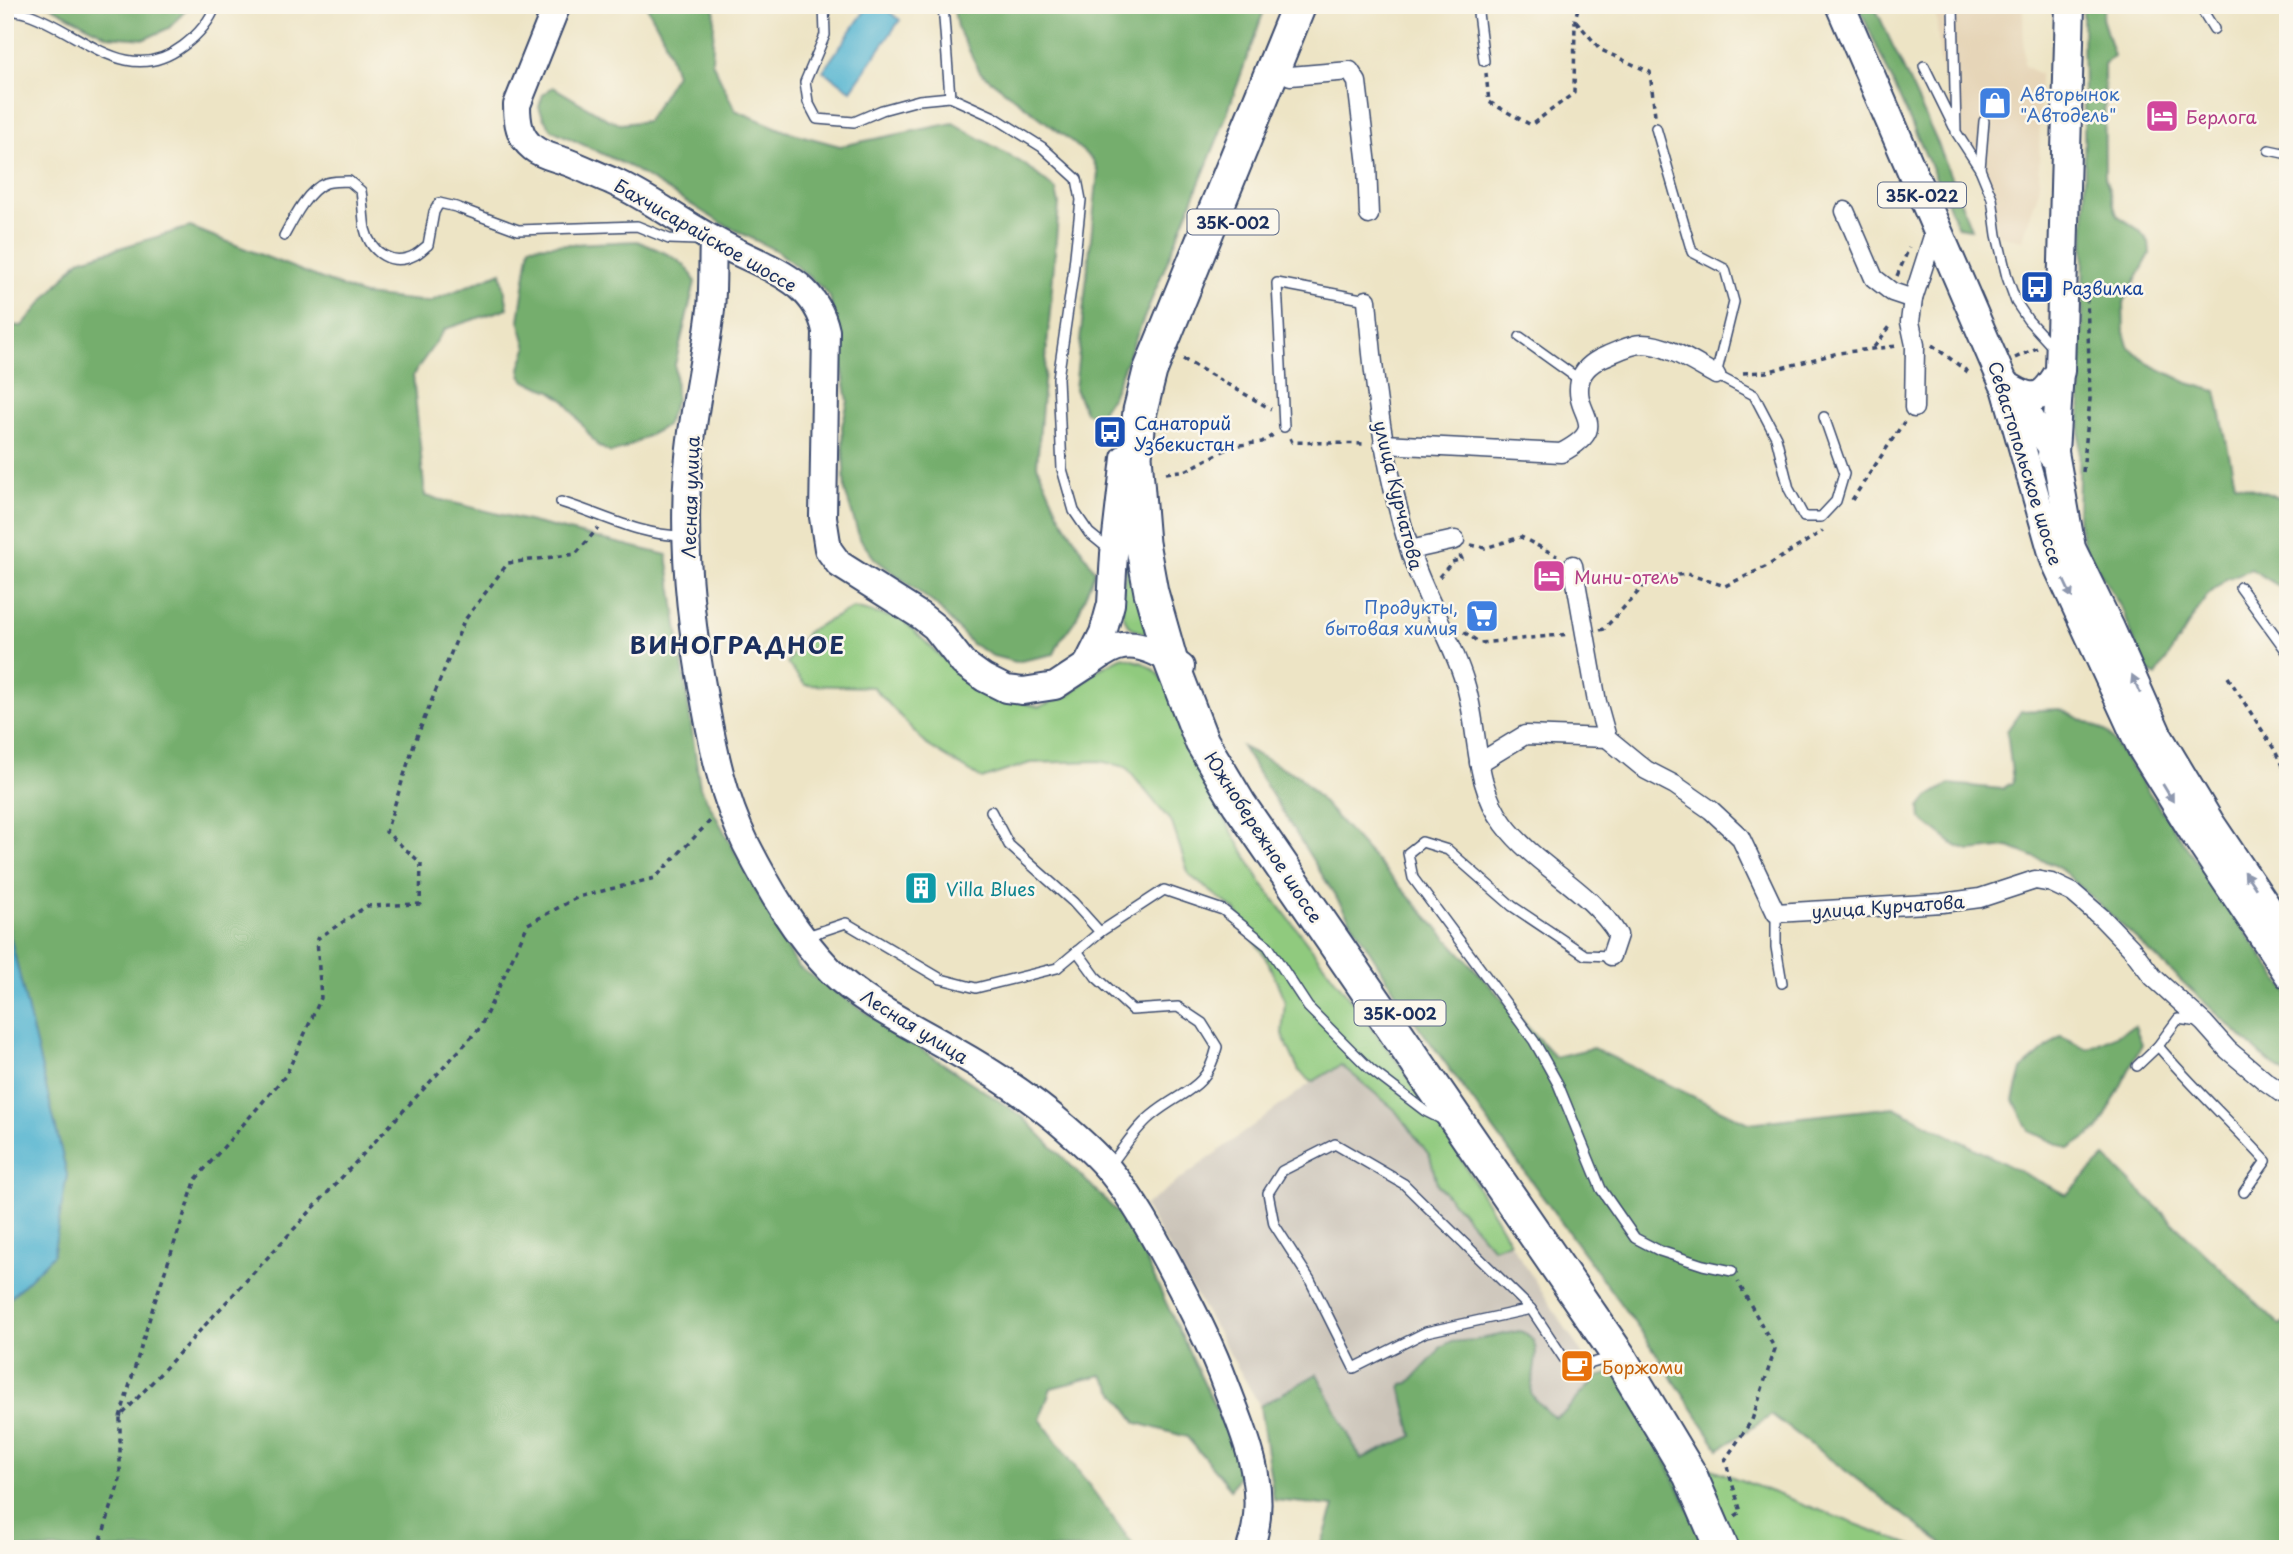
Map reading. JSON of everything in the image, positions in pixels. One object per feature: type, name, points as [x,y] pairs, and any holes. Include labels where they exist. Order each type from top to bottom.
[{"type":"highway","name":"Южнобережное шоссе","points":[[1163,363],[1299,5]]},
{"type":"highway","name":"Южнобережное шоссе","points":[[1318,5],[1237,214],[1140,411],[1135,456],[1154,492],[1151,592],[1182,668],[1243,782],[1273,831],[1626,1349],[1690,1475],[1730,1540]]},
{"type":"highway","name":"Южнобережное шоссе","points":[[1182,668],[1202,741],[1238,804],[1462,1129],[1626,1349]]},
{"type":"main road","name":"Бахчисарайское шоссе","points":[[557,5],[517,105],[517,121],[522,136],[533,148],[624,187],[657,204],[713,240],[797,284],[810,296],[824,319],[827,374],[823,517],[828,549],[839,564],[935,627],[963,663],[984,678],[1006,689],[1023,691],[1055,686],[1087,664],[1103,633],[1111,604],[1114,565]]},
{"type":"main road","name":"Севастопольское шоссе","points":[[1840,5],[1936,228],[2008,379],[2033,422],[2055,452],[2072,548],[2159,736],[2210,821],[2288,937]]},
{"type":"main road","name":"Севастопольское шоссе","points":[[1848,5],[2008,379],[2030,478],[2054,560],[2141,748],[2193,833],[2288,975]]},
{"type":"main road","points":[[2030,478],[2055,452],[2070,5]]},
{"type":"main road","name":"Лесная улица","points":[[713,240],[711,307],[693,419],[685,536],[693,640],[716,761],[728,803],[779,904],[802,937],[833,973],[882,1010],[958,1052],[1015,1088],[1066,1128],[1108,1168],[1151,1231],[1209,1342],[1236,1410],[1257,1480],[1259,1514],[1250,1549]]},
{"type":"main road","points":[[2008,379],[2031,397],[2041,396],[2050,389],[2057,355]]},
{"type":"main road","points":[[1114,565],[1126,440],[1137,400],[1163,363]]},
{"type":"main road","points":[[1114,565],[1154,492]]},
{"type":"main road","points":[[1087,664],[1106,652],[1122,646],[1135,646],[1182,668]]},
{"type":"street","points":[[1290,76],[1350,71],[1357,82],[1367,165],[1368,215]]},
{"type":"street","points":[[1845,211],[1874,278],[1892,292],[1913,299]]},
{"type":"street","points":[[1914,408],[1916,345],[1910,322],[1913,299],[1936,228]]},
{"type":"street","name":"улица Курчатова","points":[[1367,300],[1374,388],[1383,444],[1410,550],[1428,599],[1437,612],[1466,685],[1479,768],[1486,794],[1504,825],[1608,919],[1618,935],[1611,956]]},
{"type":"street","points":[[1383,444],[1561,453],[1579,443],[1586,433],[1588,423],[1579,394],[1580,380],[1586,368],[1597,359],[1640,344],[1669,352],[1716,375]]},
{"type":"street","points":[[1410,550],[1455,540]]},
{"type":"street","points":[[1573,565],[1597,702],[1607,738],[1646,770],[1675,785],[1711,810],[1740,837],[1776,913]]},
{"type":"street","points":[[1479,763],[1525,735],[1607,738]]},
{"type":"street","name":"улица Курчатова","points":[[1776,913],[1942,903],[1980,898],[2035,880],[2052,883],[2073,893],[2102,918],[2131,948],[2153,977],[2204,1023],[2228,1050],[2265,1082],[2288,1097]]},
{"type":"lane","points":[[5,9],[31,15],[114,59],[149,62],[169,57],[192,39],[209,21],[216,5]]},
{"type":"lane","points":[[824,5],[825,35],[805,82],[808,102],[817,119],[853,121],[919,100],[950,97],[994,117],[1042,147],[1077,179],[1082,200],[1058,378],[1062,469],[1074,511],[1114,565]]},
{"type":"lane","points":[[943,5],[950,97]]},
{"type":"lane","points":[[1477,5],[1484,61]]},
{"type":"lane","points":[[1952,5],[1956,132]]},
{"type":"lane","points":[[2199,5],[2214,29]]},
{"type":"lane","points":[[1924,66],[1956,132],[1980,169],[1992,198],[1997,235],[2016,302],[2057,355]]},
{"type":"lane","points":[[1980,169],[1984,121]]},
{"type":"lane","points":[[1656,128],[1692,252],[1725,269],[1734,302],[1716,375],[1754,395],[1776,437],[1789,489],[1804,517],[1821,517],[1836,501],[1844,474],[1824,417]]},
{"type":"lane","points":[[2269,150],[2288,154]]},
{"type":"lane","points":[[284,236],[296,212],[325,183],[349,181],[361,191],[365,229],[370,244],[384,258],[395,260],[415,256],[428,245],[434,212],[439,203],[518,230],[638,226],[669,239],[713,240]]},
{"type":"lane","points":[[1284,427],[1277,283],[1367,300]]},
{"type":"lane","points":[[1520,337],[1580,380]]},
{"type":"lane","points":[[561,502],[622,526],[660,536],[685,536]]},
{"type":"lane","points":[[2240,587],[2288,653]]},
{"type":"lane","points":[[991,811],[1009,845],[1073,902],[1100,932]]},
{"type":"lane","points":[[1611,956],[1585,955],[1557,938],[1512,906],[1448,850],[1422,842],[1408,853],[1413,878],[1534,1041],[1558,1084],[1601,1189],[1636,1238],[1660,1251],[1731,1271]]},
{"type":"lane","points":[[802,937],[846,923],[941,979],[976,988],[1057,968],[1100,932],[1164,890],[1223,910],[1268,946],[1308,1007],[1371,1070],[1426,1111],[1462,1129]]},
{"type":"lane","points":[[1776,913],[1776,947],[1782,983]]},
{"type":"lane","points":[[1077,951],[1096,977],[1132,1010],[1178,1007],[1202,1023],[1217,1046],[1213,1065],[1200,1084],[1150,1116],[1108,1168]]},
{"type":"lane","points":[[2137,1066],[2158,1046],[2178,1020],[2204,1023]]},
{"type":"lane","points":[[2158,1046],[2189,1083],[2228,1119],[2266,1161],[2244,1192]]},
{"type":"lane","points":[[1531,1308],[1426,1332],[1354,1368],[1310,1280],[1274,1224],[1268,1193],[1282,1171],[1335,1143],[1404,1184],[1531,1308],[1571,1369],[1626,1349]]},
{"type":"path","points":[[1484,61],[1489,102],[1531,125],[1574,93],[1575,19],[1579,5]]},
{"type":"path","points":[[1575,19],[1601,50],[1650,72],[1656,128]]},
{"type":"path","points":[[2082,480],[2090,399],[2087,290]]},
{"type":"path","points":[[1716,375],[1766,372],[1838,352],[1874,347]]},
{"type":"path","points":[[2008,379],[2057,355]]},
{"type":"path","points":[[1163,363],[1283,416]]},
{"type":"path","points":[[1850,503],[1914,408]]},
{"type":"path","points":[[1154,492],[1187,470],[1233,446],[1262,442],[1284,427],[1292,442],[1383,444]]},
{"type":"path","points":[[98,1549],[120,1480],[120,1417],[196,1179],[286,1075],[321,998],[317,939],[367,906],[420,904],[421,863],[386,832],[414,744],[464,621],[508,563],[576,554],[607,519]]},
{"type":"path","points":[[1604,629],[1651,578],[1686,574],[1725,586],[1767,566],[1824,530]]},
{"type":"path","points":[[1455,540],[1485,548],[1521,537],[1573,565]]},
{"type":"path","points":[[1438,577],[1452,562],[1462,559],[1455,540]]},
{"type":"path","points":[[1458,628],[1479,643],[1586,632]]},
{"type":"path","points":[[2228,677],[2274,750],[2288,778]]},
{"type":"path","points":[[120,1417],[480,1028],[528,924],[578,897],[655,878],[728,803]]},
{"type":"path","points":[[1730,1540],[1741,1512],[1725,1460],[1752,1420],[1775,1349],[1731,1271]]},
{"type":"shaded area","name":"Авторынок \"Автодель\"","points":[[1935,5],[2023,5],[2024,66],[2040,74],[2039,190],[2022,240],[1997,235],[1992,198],[1956,132],[1940,60]]},
{"type":"shaded area","points":[[1341,1065],[1394,1109],[1430,1156],[1437,1184],[1493,1248],[1510,1242],[1597,1377],[1561,1415],[1555,1417],[1548,1414],[1531,1394],[1535,1341],[1519,1331],[1475,1340],[1456,1340],[1440,1348],[1409,1383],[1402,1384],[1414,1436],[1361,1459],[1317,1374],[1260,1406],[1144,1206],[1312,1082]]},
{"type":"green space","points":[[48,5],[187,5],[187,9],[169,28],[145,39],[107,36]]},
{"type":"green space","points":[[646,5],[715,5],[712,62],[735,110],[785,131],[840,146],[953,123],[1024,164],[1056,190],[1059,204],[1037,465],[1059,514],[1095,571],[1076,619],[1054,654],[1016,662],[993,656],[972,644],[936,605],[875,559],[860,539],[845,491],[842,426],[848,401],[830,297],[822,288],[779,252],[721,223],[630,167],[552,130],[544,119],[539,107],[543,94],[553,87],[609,120],[621,124],[647,121],[676,74],[663,36]]},
{"type":"green space","points":[[953,5],[1266,5],[1220,133],[1112,396],[1097,417],[1085,412],[1075,389],[1098,172],[1093,160],[1071,141],[980,72],[957,27]]},
{"type":"green space","points":[[1858,5],[1874,5],[1938,144],[1971,229],[1958,227]]},
{"type":"green space","points":[[2083,5],[2106,5],[2102,18],[2114,56],[2104,64],[2105,177],[2117,215],[2139,230],[2149,242],[2150,254],[2123,304],[2124,332],[2128,346],[2149,364],[2188,383],[2216,391],[2235,483],[2288,500],[2288,592],[2251,569],[2226,579],[2206,597],[2156,676],[2145,670],[2123,611],[2084,546],[2078,521],[2085,205]]},
{"type":"green space","points":[[190,227],[363,295],[429,302],[501,272],[508,308],[445,329],[413,375],[425,496],[667,555],[700,787],[797,966],[1023,1117],[1129,1224],[1242,1469],[1231,1489],[1187,1437],[1137,1423],[1102,1375],[1051,1388],[1040,1419],[1136,1549],[5,1549],[5,1303],[53,1255],[67,1175],[5,915],[5,325],[22,326],[79,260]]},
{"type":"green space","points":[[637,241],[679,261],[695,282],[675,365],[676,399],[666,426],[611,453],[597,445],[564,400],[551,391],[525,381],[520,368],[527,348],[519,320],[530,246]]},
{"type":"green space","points":[[1131,554],[1147,633],[1135,630],[1127,624],[1123,615],[1122,592]]},
{"type":"green space","points":[[853,608],[903,620],[940,656],[997,696],[1039,707],[1071,694],[1097,670],[1123,657],[1143,663],[1157,672],[1171,694],[1186,727],[1202,780],[1261,882],[1426,1099],[1510,1242],[1493,1248],[1437,1184],[1430,1156],[1394,1109],[1341,1065],[1312,1082],[1299,1071],[1282,1034],[1285,1001],[1268,962],[1235,910],[1189,875],[1172,823],[1126,767],[1100,761],[1030,763],[982,779],[927,745],[873,687],[805,685],[787,663],[808,631]]},
{"type":"green space","points":[[2060,709],[2107,732],[2288,993],[2288,1075],[2271,1064],[2059,867],[2009,847],[1970,851],[1956,846],[1921,819],[1920,807],[1928,797],[1949,784],[2002,789],[2013,782],[2007,731],[2021,711]]},
{"type":"green space","points":[[1242,747],[1299,776],[1555,1057],[1593,1048],[1748,1123],[1894,1107],[2066,1195],[2105,1157],[2280,1326],[2288,1320],[2288,1549],[1949,1549],[1772,1415],[1719,1449],[1652,1347],[1406,1009]]},
{"type":"green space","points":[[2135,1026],[2142,1044],[2099,1129],[2069,1149],[2029,1131],[2014,1100],[2022,1069],[2061,1036],[2087,1049]]},
{"type":"green space","points":[[1519,1331],[1528,1335],[1536,1348],[1531,1394],[1555,1417],[1565,1412],[1597,1377],[1620,1371],[1709,1549],[1320,1549],[1334,1506],[1274,1500],[1260,1406],[1317,1374],[1361,1459],[1413,1436],[1401,1388],[1403,1384],[1409,1383],[1440,1348],[1450,1342]]},
{"type":"green space","points":[[1578,1418],[1921,1549],[1477,1549]]},
{"type":"water","points":[[869,5],[880,5],[900,20],[851,90],[823,71]]},
{"type":"water","points":[[5,915],[67,1175],[53,1255],[5,1303]]},
{"type":"place","name":"Авторынок \"Автодель\"","points":[[1995,103]]},
{"type":"place","name":"Берлога","points":[[2162,116]]},
{"type":"place","name":"Развилка","points":[[2037,287]]},
{"type":"place","name":"Санаторий Узбекистан","points":[[1110,432]]},
{"type":"place","name":"Мини-отель","points":[[1549,576]]},
{"type":"place","name":"Продукты, бытовая химия","points":[[1482,616]]},
{"type":"place","name":"Villa Blues","points":[[921,888]]},
{"type":"place","name":"Боржоми","points":[[1577,1366]]},
{"type":"district","name":"ВИНОГРАДНОЕ","points":[[738,644]]}]
